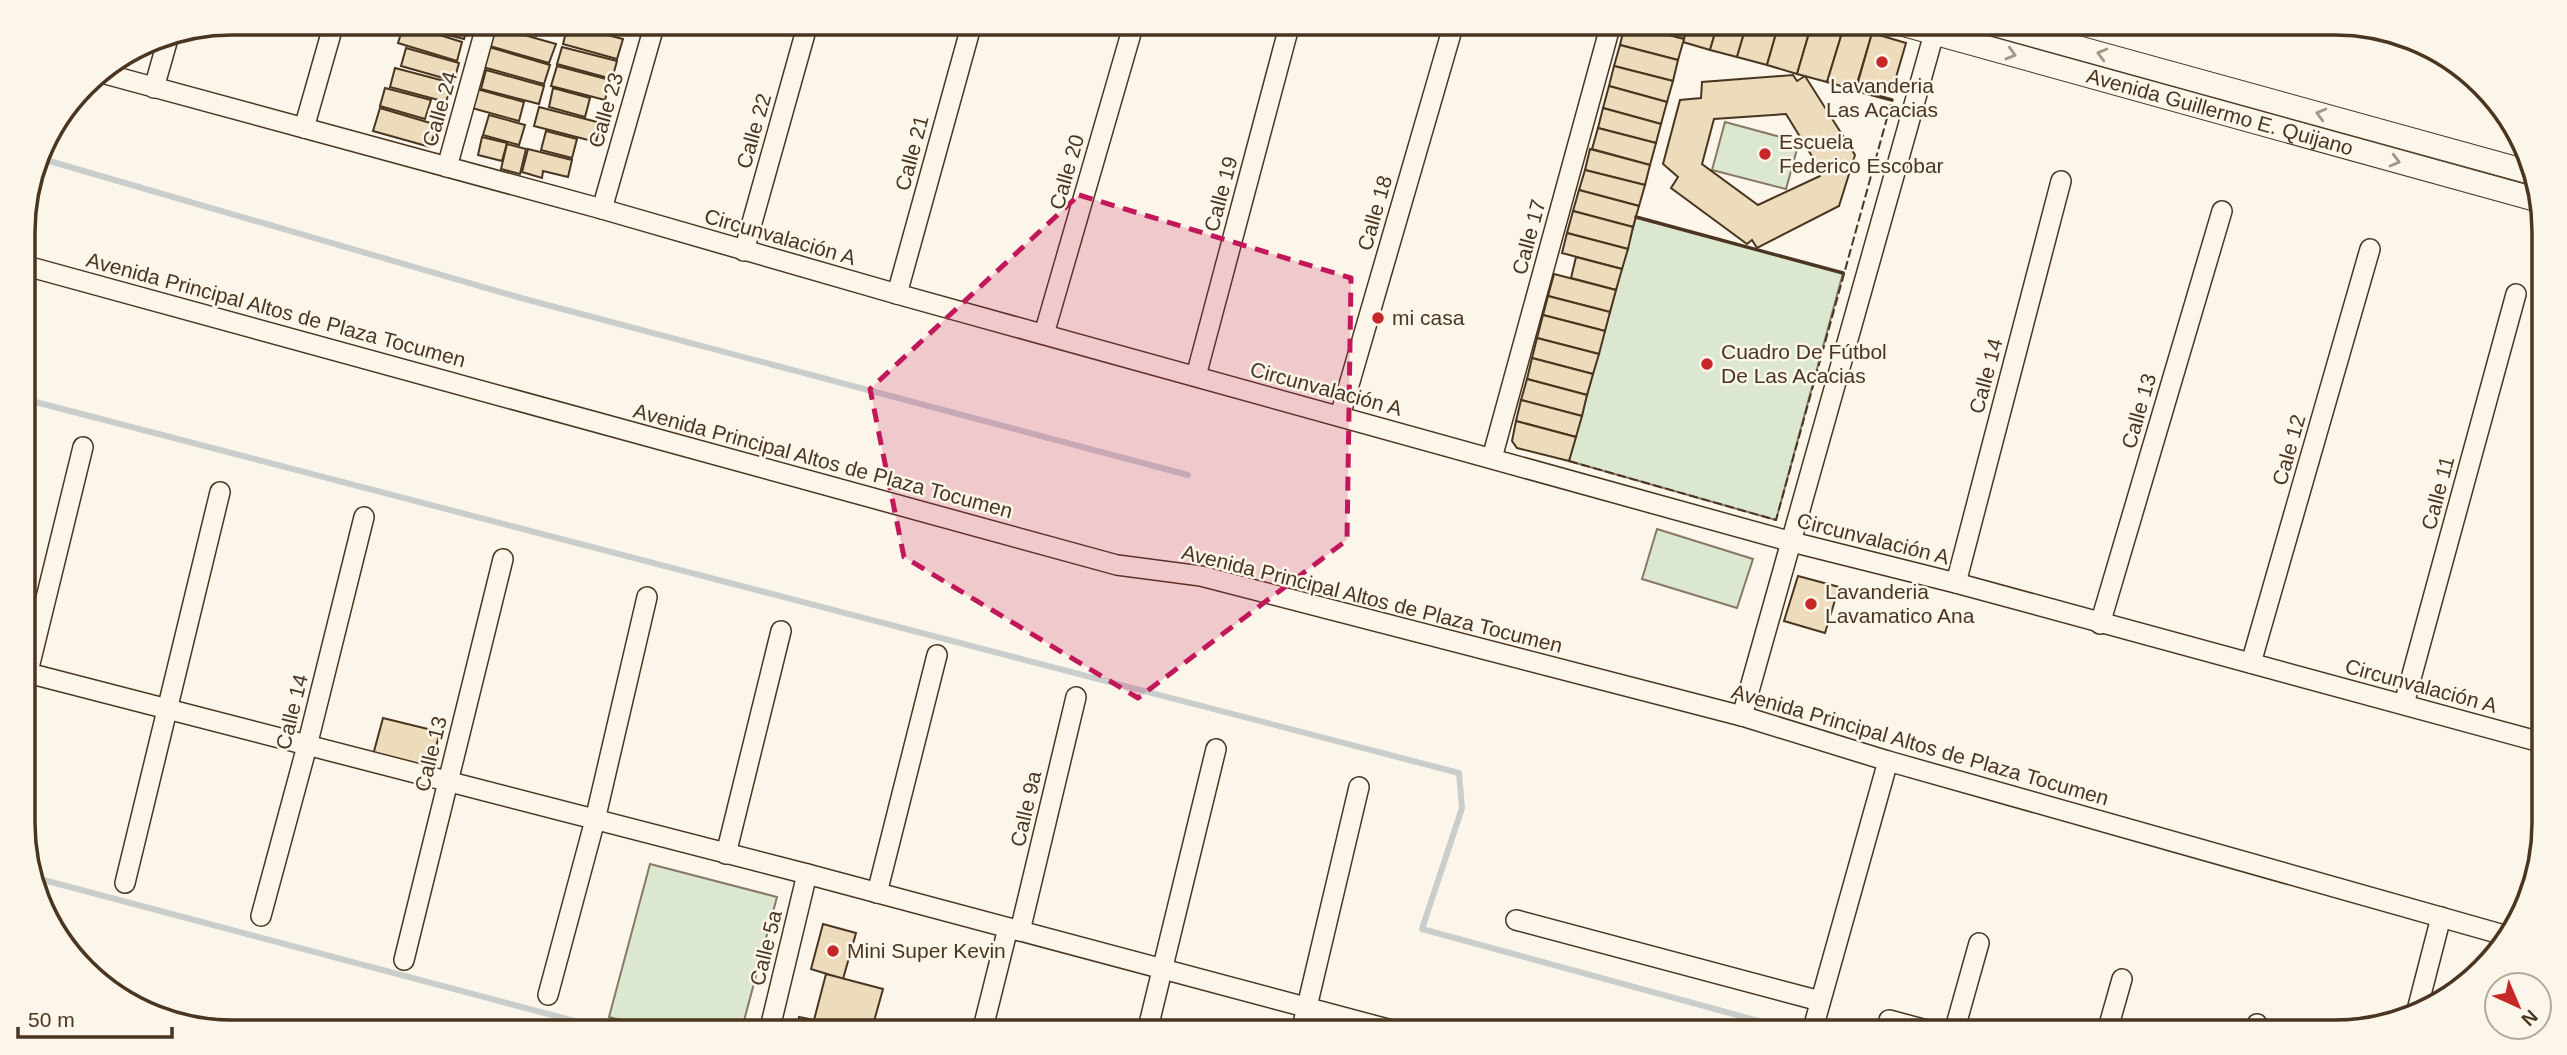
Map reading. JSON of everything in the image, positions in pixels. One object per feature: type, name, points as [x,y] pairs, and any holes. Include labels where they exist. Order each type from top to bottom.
[{"type":"street","points":[[304,128],[331,35]]},
{"type":"street","name":"Calle 24","points":[[447,167],[484,35]]},
{"type":"street","name":"Calle 23","points":[[602,209],[652,35]]},
{"type":"street","name":"Calle 22","points":[[744,251],[805,35]]},
{"type":"street","name":"Calle 21","points":[[897,294],[969,35]]},
{"type":"street","name":"Calle 20","points":[[1044,334],[1131,35]]},
{"type":"street","name":"Calle 19","points":[[1196,376],[1287,35]]},
{"type":"street","name":"Calle 18","points":[[1340,416],[1451,35]]},
{"type":"street","name":"Calle 17","points":[[1492,458],[1608,35]]},
{"type":"street","points":[[1742,716],[1934,35]]},
{"type":"street","name":"Avenida Guillermo E. Quijano","points":[[1959,35],[2187,103],[2528,197]]},
{"type":"street","name":"Avenida Guillermo E. Quijano","points":[[2033,35],[2521,170]]},
{"type":"street","points":[[153,89],[166,46]]},
{"type":"street","name":"Circunvalación A","points":[[112,76],[602,209],[897,294],[1792,542],[1956,583],[2532,740]]},
{"type":"street","points":[[2187,103],[2193,79]]},
{"type":"street","name":"Calle 14","points":[[1956,583],[2061,181]]},
{"type":"street","name":"Calle 13","points":[[2100,624],[2222,211]]},
{"type":"street","name":"Cale 12","points":[[2252,663],[2370,249]]},
{"type":"street","name":"Avenida Principal Altos de Plaza Tocumen","points":[[35,268],[1117,565],[1201,576],[1742,716],[1888,761],[2498,933]]},
{"type":"street","name":"Calle 11","points":[[2404,704],[2516,294]]},
{"type":"street","points":[[35,638],[83,447]]},
{"type":"street","points":[[125,883],[220,492]]},
{"type":"street","name":"Calle 14","points":[[261,916],[364,517]]},
{"type":"street","name":"Calle 13","points":[[404,960],[503,559]]},
{"type":"street","points":[[548,995],[595,820],[647,597]]},
{"type":"street","points":[[726,854],[781,631]]},
{"type":"street","points":[[877,893],[937,655]]},
{"type":"street","points":[[35,680],[168,709],[807,874],[1354,1020]]},
{"type":"street","name":"Calle 9a","points":[[986,1020],[1014,930],[1076,697]]},
{"type":"street","points":[[1150,1020],[1216,749]]},
{"type":"street","points":[[1815,1020],[1888,761]]},
{"type":"street","points":[[1304,1020],[1359,787]]},
{"type":"street","name":"Calle 5a","points":[[772,1020],[807,874]]},
{"type":"street","points":[[2419,1001],[2441,917]]},
{"type":"street","points":[[1516,920],[1820,1001]]},
{"type":"street","points":[[1957,1020],[1979,943]]},
{"type":"street","points":[[2110,1020],[2122,979]]},
{"type":"highlighted area","points":[[1079,195],[1351,278],[1347,540],[1138,698],[904,557],[870,389]]},
{"type":"green space","points":[[1725,122],[1799,142],[1786,189],[1712,170]]},
{"type":"green space","name":"Cuadro De Fútbol De Las Acacias","points":[[1636,217],[1843,273],[1776,520],[1569,461]]},
{"type":"green space","points":[[1657,529],[1753,559],[1737,608],[1642,579]]},
{"type":"green space","points":[[650,864],[777,897],[744,1020],[620,1020],[609,1017]]},
{"type":"building","points":[[401,35],[439,35],[462,42],[457,61],[398,43]]},
{"type":"building","points":[[448,35],[465,35],[464,39]]},
{"type":"building","points":[[489,35],[524,35],[556,44],[549,63],[486,45]]},
{"type":"building","points":[[565,35],[607,35],[623,39],[617,59],[563,44]]},
{"type":"building","points":[[1622,35],[1668,35],[1684,39],[1678,60],[1620,45]]},
{"type":"building","points":[[1668,35],[1685,35],[1684,39]]},
{"type":"building","points":[[1685,35],[1714,35],[1710,50],[1683,42]]},
{"type":"building","points":[[1714,35],[1743,35],[1737,57],[1710,50]]},
{"type":"building","points":[[1743,35],[1776,35],[1767,65],[1737,57]]},
{"type":"building","points":[[1776,35],[1808,35],[1797,74],[1767,65]]},
{"type":"building","points":[[1808,35],[1841,35],[1827,82],[1797,74]]},
{"type":"building","points":[[1841,35],[1872,35],[1855,90],[1827,82]]},
{"type":"building","name":"Lavanderia Las Acacias","points":[[1871,35],[1906,43],[1892,91],[1858,82]]},
{"type":"building","points":[[1620,45],[1678,60],[1673,81],[1614,66]]},
{"type":"building","points":[[489,47],[550,65],[544,84],[483,67]]},
{"type":"building","points":[[562,47],[617,61],[612,79],[557,64]]},
{"type":"building","points":[[406,48],[459,63],[454,81],[401,66]]},
{"type":"building","points":[[557,66],[610,80],[605,100],[551,86]]},
{"type":"building","points":[[1614,66],[1673,81],[1667,102],[1609,86]]},
{"type":"building","points":[[395,68],[452,83],[446,102],[390,87]]},
{"type":"building","points":[[486,70],[544,86],[539,104],[481,89]]},
{"type":"building","points":[[1793,75],[1797,81],[1805,76],[1855,155],[1839,206],[1757,248],[1752,240],[1747,244],[1671,188],[1678,177],[1663,164],[1680,100],[1701,98],[1702,82]],"holes":[[[1786,114],[1821,171],[1820,176],[1758,205],[1702,164],[1714,119]]]},
{"type":"building","points":[[1609,86],[1667,102],[1661,124],[1603,108]]},
{"type":"building","points":[[385,88],[431,100],[425,119],[380,106]]},
{"type":"building","points":[[553,88],[590,98],[585,117],[549,107]]},
{"type":"building","points":[[477,89],[524,102],[519,121],[472,108]]},
{"type":"building","points":[[539,107],[601,123],[596,142],[534,126]]},
{"type":"building","points":[[380,108],[437,125],[430,147],[373,131]]},
{"type":"building","points":[[1603,108],[1661,124],[1656,143],[1598,128]]},
{"type":"building","points":[[489,115],[525,125],[519,145],[483,135]]},
{"type":"building","points":[[1598,128],[1656,143],[1650,165],[1592,149]]},
{"type":"building","points":[[546,131],[577,139],[572,158],[541,150]]},
{"type":"building","points":[[482,137],[507,143],[502,161],[478,155]]},
{"type":"building","points":[[507,144],[526,149],[520,174],[501,169]]},
{"type":"building","points":[[528,149],[572,160],[568,177],[543,171],[542,178],[522,172]]},
{"type":"building","points":[[1590,149],[1650,165],[1645,185],[1585,170]]},
{"type":"building","points":[[1585,170],[1645,185],[1639,206],[1579,190]]},
{"type":"building","points":[[1579,190],[1639,206],[1633,227],[1573,211]]},
{"type":"building","points":[[1573,211],[1633,227],[1628,249],[1567,233]]},
{"type":"building","points":[[1567,233],[1628,249],[1622,269],[1562,253]]},
{"type":"building","points":[[1576,257],[1622,269],[1616,290],[1571,278]]},
{"type":"building","points":[[1554,274],[1616,290],[1610,312],[1548,296]]},
{"type":"building","points":[[1548,296],[1610,312],[1605,331],[1543,315]]},
{"type":"building","points":[[1543,315],[1605,331],[1599,354],[1537,338]]},
{"type":"building","points":[[1537,338],[1599,354],[1593,374],[1532,358]]},
{"type":"building","points":[[1532,358],[1593,374],[1587,395],[1527,379]]},
{"type":"building","points":[[1527,379],[1587,395],[1582,416],[1521,400]]},
{"type":"building","points":[[1521,400],[1582,416],[1576,437],[1516,421]]},
{"type":"building","points":[[1516,421],[1576,437],[1569,461],[1517,448],[1512,441]]},
{"type":"building","name":"Lavanderia Lavamatico Ana","points":[[1798,576],[1839,587],[1825,633],[1784,621]]},
{"type":"building","points":[[383,718],[440,732],[430,769],[373,755]]},
{"type":"building","name":"Mini Super Kevin","points":[[823,924],[856,933],[843,979],[811,969]]},
{"type":"building","points":[[826,974],[883,989],[874,1020],[814,1020]]},
{"type":"waterway","points":[[49,161],[521,298],[1188,475]]},
{"type":"waterway","points":[[35,402],[1459,773],[1462,808],[1422,929],[1755,1020]]},
{"type":"waterway","points":[[44,880],[571,1020]]},
{"type":"fence","points":[[1569,461],[1776,520],[1892,100]]},
{"type":"wall","points":[[1851,89],[1892,100]]},
{"type":"wall","points":[[1636,217],[1843,273]]},
{"type":"place","name":"Lavanderia Las Acacias","points":[[1882,62]]},
{"type":"place","name":"Escuela Federico Escobar","points":[[1765,154]]},
{"type":"place","name":"mi casa","points":[[1378,318]]},
{"type":"place","name":"Cuadro De Fútbol De Las Acacias","points":[[1707,364]]},
{"type":"place","name":"Lavanderia Lavamatico Ana","points":[[1811,604]]},
{"type":"place","name":"Mini Super Kevin","points":[[833,951]]}]
